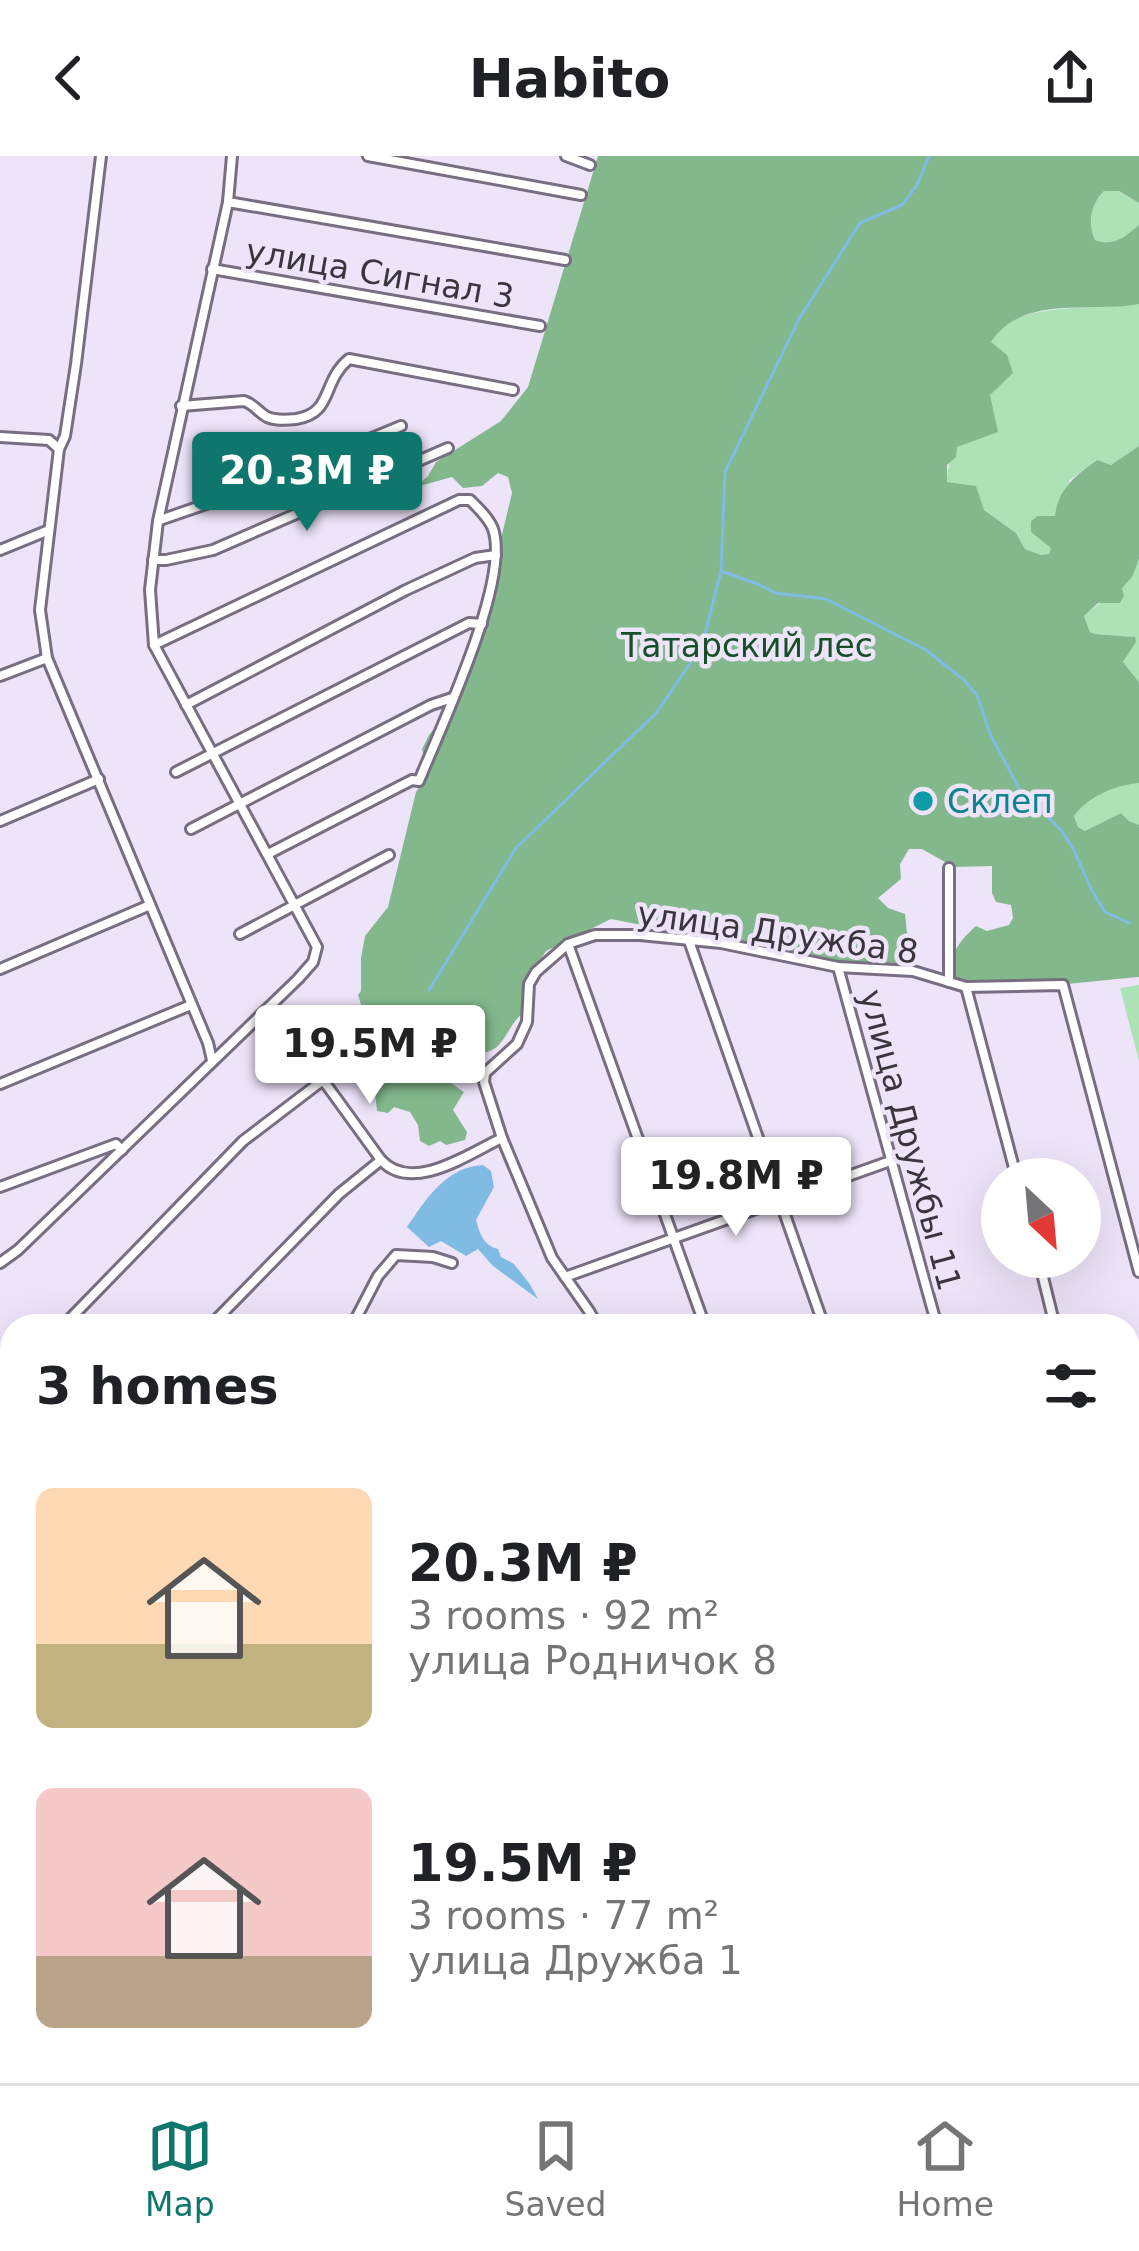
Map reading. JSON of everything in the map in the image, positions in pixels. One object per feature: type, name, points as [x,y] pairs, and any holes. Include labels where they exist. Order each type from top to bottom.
[{"type":"street","points":[[101,156],[40,610],[46,658],[212,1060]]},
{"type":"street","points":[[0,1264],[313,962],[317,947],[154,645],[150,590],[158,521],[228,202],[232,156]]},
{"type":"street","points":[[368,156],[581,195]]},
{"type":"street","points":[[566,156],[590,165]]},
{"type":"street","points":[[228,202],[565,260]]},
{"type":"street","name":"улица Сигнал 3","points":[[212,268],[540,326]]},
{"type":"street","points":[[182,406],[244,401],[270,418],[315,414],[335,372],[350,358],[512,390]]},
{"type":"street","points":[[158,521],[401,426]]},
{"type":"street","points":[[0,436],[50,440],[59,448]]},
{"type":"street","points":[[153,560],[213,550],[448,448]]},
{"type":"street","points":[[154,645],[459,500],[470,500],[493,530],[496,555],[482,624],[419,781],[412,780],[268,854]]},
{"type":"street","points":[[0,550],[50,530]]},
{"type":"street","points":[[186,705],[406,590],[475,558],[496,555]]},
{"type":"street","points":[[176,772],[469,623],[482,624]]},
{"type":"street","points":[[0,676],[46,658]]},
{"type":"street","points":[[191,829],[431,705],[454,698]]},
{"type":"street","points":[[0,821],[99,779]]},
{"type":"street","points":[[240,934],[389,856]]},
{"type":"street","points":[[949,982],[950,868]]},
{"type":"street","points":[[0,968],[150,905]]},
{"type":"street","name":"улица Дружба 8","points":[[568,944],[595,935],[688,938],[838,967],[913,971],[966,987],[1063,985],[1139,1272]]},
{"type":"street","points":[[688,938],[820,1314]]},
{"type":"street","points":[[591,1314],[552,1258],[484,1082],[485,1073],[517,1044],[527,1022],[529,984],[536,972],[568,944],[701,1314]]},
{"type":"street","name":"улица Дружбы 11","points":[[838,967],[934,1314]]},
{"type":"street","points":[[966,987],[1011,1158]]},
{"type":"street","points":[[0,1084],[191,1005]]},
{"type":"street","points":[[75,1314],[243,1142],[349,1054]]},
{"type":"street","points":[[323,1079],[381,1160],[402,1174],[422,1175],[502,1138]]},
{"type":"street","points":[[0,1187],[116,1144],[122,1150]]},
{"type":"street","points":[[222,1314],[339,1194],[381,1160]]},
{"type":"street","points":[[565,1276],[892,1160]]},
{"type":"street","points":[[358,1314],[378,1276],[396,1255],[452,1263]]},
{"type":"street","points":[[1043,1278],[1052,1314]]},
{"type":"green space","name":"Татарский лес","points":[[598,156],[1139,156],[1139,203],[1119,191],[1104,191],[1091,220],[1095,240],[1101,242],[1118,240],[1139,225],[1139,304],[1039,311],[1004,327],[991,342],[1007,355],[1013,373],[990,395],[998,432],[957,447],[956,457],[947,465],[947,482],[976,486],[984,510],[1016,533],[1025,549],[1049,554],[1051,548],[1031,532],[1031,521],[1055,516],[1064,490],[1097,460],[1111,465],[1139,446],[1139,559],[1122,588],[1120,603],[1098,603],[1084,616],[1090,632],[1135,637],[1123,662],[1139,682],[1139,783],[1103,793],[1074,816],[1085,831],[1121,813],[1139,825],[1139,977],[1022,986],[953,979],[953,956],[960,943],[976,926],[987,931],[1009,925],[1011,905],[996,902],[992,866],[954,867],[922,849],[909,849],[900,864],[901,879],[878,898],[905,914],[909,952],[905,964],[837,963],[611,919],[546,951],[526,983],[523,1013],[498,1046],[470,1059],[451,1083],[464,1092],[453,1110],[467,1132],[465,1140],[429,1146],[420,1141],[410,1112],[394,1107],[388,1113],[377,1111],[375,1092],[397,1073],[410,1048],[406,1038],[397,1034],[380,1038],[369,1029],[358,995],[361,958],[365,936],[388,907],[416,792],[428,774],[422,749],[455,703],[489,618],[512,493],[508,477],[498,473],[482,486],[463,488],[452,477],[416,487],[436,462],[501,421],[528,387]]},
{"type":"green space","points":[[1104,191],[1118,191],[1139,203],[1139,225],[1108,242],[1095,240],[1091,227],[1093,208]]},
{"type":"green space","points":[[1139,304],[1139,446],[1111,465],[1096,460],[1070,480],[1055,517],[1038,516],[1049,554],[1025,549],[1016,533],[947,483],[951,458],[989,393],[990,343],[998,329],[1033,313]]},
{"type":"green space","points":[[1139,559],[1139,682],[1123,662],[1135,637],[1090,632],[1084,616],[1122,585]]},
{"type":"green space","points":[[1139,783],[1139,825],[1121,813],[1085,831],[1078,827],[1074,816],[1094,797]]},
{"type":"green space","points":[[1139,985],[1139,1061],[1120,988]]},
{"type":"water","points":[[483,1165],[491,1171],[494,1187],[476,1220],[481,1234],[514,1264],[538,1299],[478,1249],[466,1256],[441,1241],[429,1247],[407,1227],[448,1178]]},
{"type":"waterway","points":[[929,156],[902,205],[860,223],[799,319],[725,472],[721,571],[775,593],[826,599],[926,650],[964,680],[977,695],[990,734],[1020,790],[1061,830],[1105,912],[1129,923]]},
{"type":"waterway","points":[[429,990],[516,848],[657,712],[702,646],[721,571]]},
{"type":"place","name":"Склеп","points":[[923,801]]}]
